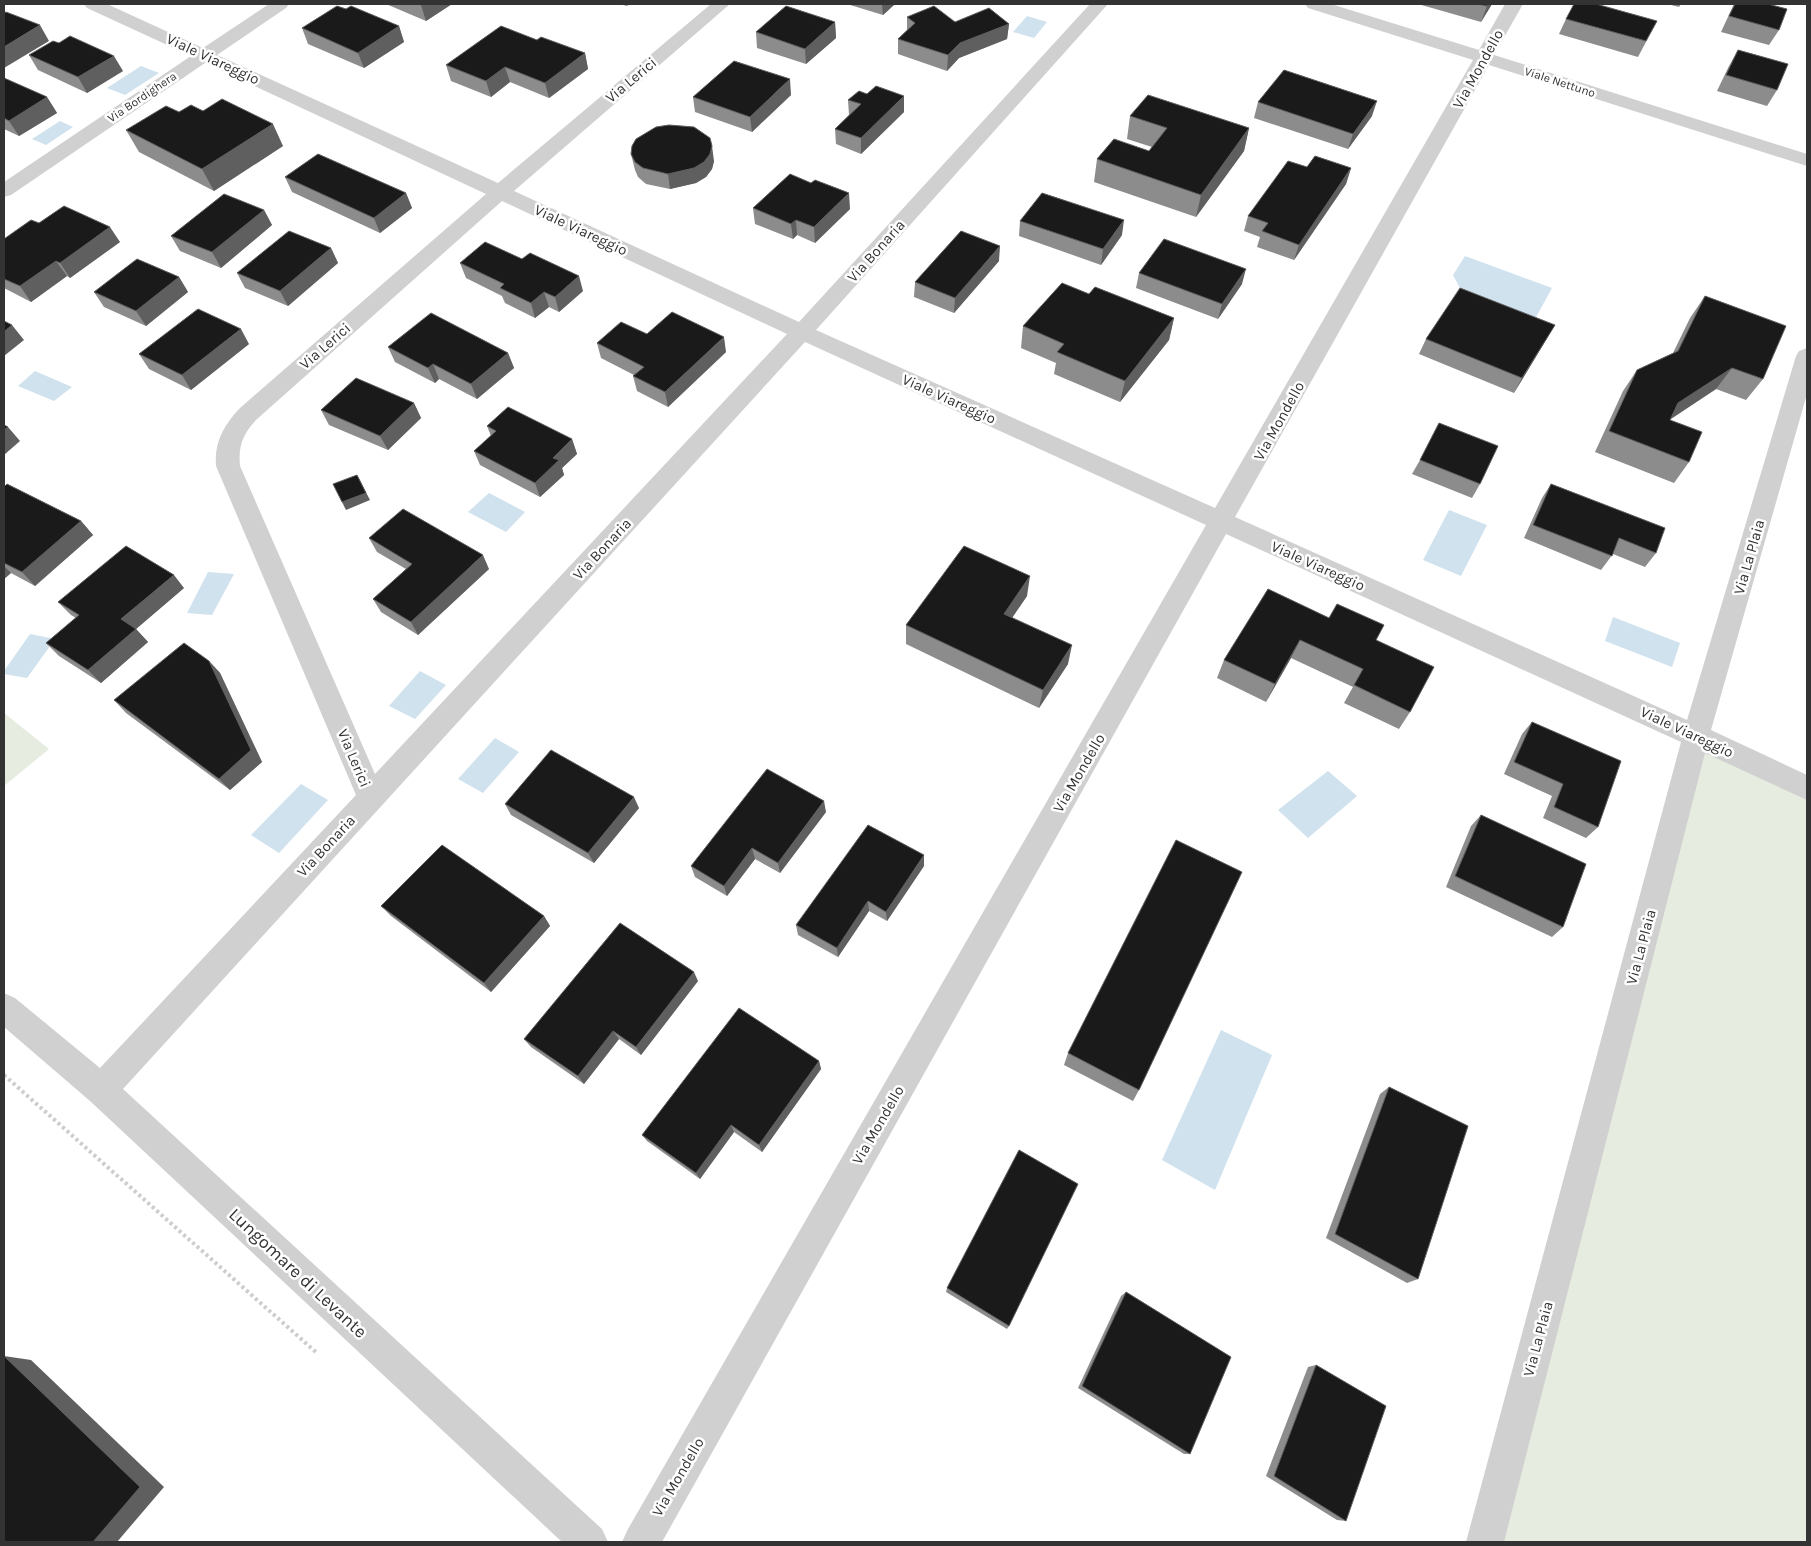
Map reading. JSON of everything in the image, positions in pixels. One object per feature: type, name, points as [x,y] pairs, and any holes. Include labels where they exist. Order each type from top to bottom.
[{"type":"street","name":"Viale Viareggio","points":[[93,4],[802,332],[1807,788]]},
{"type":"street","name":"Via Bordighera","points":[[4,191],[280,4]]},
{"type":"street","name":"Via Lerici","points":[[371,797],[230,472],[227,460],[228,442],[232,432],[248,414],[500,192],[721,4]]},
{"type":"street","name":"Via Bonaria","points":[[100,1090],[802,332],[1099,4]]},
{"type":"street","name":"Viale Nettuno","points":[[1314,4],[1807,160]]},
{"type":"street","name":"Via Mondello","points":[[641,1542],[1514,4]]},
{"type":"street","name":"Via La Plaia","points":[[1485,1542],[1696,736],[1807,356]]},
{"type":"street","name":"Lungomare di Levante","points":[[4,1008],[100,1090],[589,1542]]},
{"type":"path","points":[[4,1075],[322,1357]]},
{"type":"shaded area","points":[[4,713],[49,749],[4,786]]},
{"type":"shaded area","points":[[1696,736],[1807,788],[1807,1542],[1485,1542]]},
{"type":"water","points":[[1027,16],[1047,22],[1034,38],[1013,32]]},
{"type":"water","points":[[141,66],[159,73],[125,95],[107,88]]},
{"type":"water","points":[[60,121],[73,127],[46,145],[32,139]]},
{"type":"water","points":[[1465,256],[1552,288],[1535,319],[1462,292],[1453,275]]},
{"type":"water","points":[[35,371],[72,387],[54,401],[18,386]]},
{"type":"water","points":[[489,493],[525,512],[506,532],[468,512]]},
{"type":"water","points":[[1449,510],[1487,525],[1461,576],[1423,560]]},
{"type":"water","points":[[208,572],[234,574],[212,615],[187,613]]},
{"type":"water","points":[[1613,617],[1680,643],[1672,667],[1605,641]]},
{"type":"water","points":[[30,634],[55,639],[27,678],[4,674],[4,671]]},
{"type":"water","points":[[420,671],[446,685],[415,719],[389,706]]},
{"type":"water","points":[[495,738],[519,752],[483,793],[458,779]]},
{"type":"water","points":[[1328,771],[1357,796],[1308,838],[1278,810]]},
{"type":"water","points":[[301,784],[328,800],[279,853],[251,835]]},
{"type":"water","points":[[1221,1030],[1272,1055],[1215,1190],[1162,1160]]},
{"type":"building","points":[[1574,4],[1596,4],[1657,21],[1646,41],[1566,19]]},
{"type":"building","points":[[1735,4],[1768,4],[1787,9],[1779,30],[1729,16]]},
{"type":"building","points":[[337,6],[346,9],[351,6],[399,26],[358,53],[302,28]]},
{"type":"building","points":[[786,6],[835,22],[805,49],[756,32]]},
{"type":"building","points":[[934,6],[955,22],[989,8],[1009,24],[960,43],[948,55],[898,39],[915,23],[907,17]]},
{"type":"building","points":[[6,12],[40,25],[4,47],[4,13]]},
{"type":"building","points":[[501,26],[537,40],[541,37],[585,53],[545,83],[505,67],[486,81],[446,65]]},
{"type":"building","points":[[70,36],[114,56],[78,77],[29,55],[53,41],[59,43]]},
{"type":"building","points":[[1738,50],[1788,64],[1777,90],[1726,75]]},
{"type":"building","points":[[734,61],[790,79],[750,117],[693,97]]},
{"type":"building","points":[[1284,70],[1377,101],[1353,134],[1258,102]]},
{"type":"building","points":[[4,78],[47,97],[9,121],[4,118]]},
{"type":"building","points":[[876,86],[904,96],[861,138],[835,129],[861,104],[848,100],[859,91],[867,94]]},
{"type":"building","points":[[1148,95],[1249,128],[1201,195],[1097,159],[1114,139],[1149,151],[1167,128],[1130,116]]},
{"type":"building","points":[[222,99],[273,124],[202,169],[126,130],[166,106],[179,112],[191,105],[203,111]]},
{"type":"building","points":[[669,125],[694,127],[710,138],[712,146],[710,154],[704,162],[694,168],[668,174],[643,168],[635,162],[631,154],[632,146],[636,139],[656,127]]},
{"type":"building","points":[[318,154],[406,193],[374,218],[285,177]]},
{"type":"building","points":[[1315,156],[1351,168],[1299,245],[1262,231],[1268,223],[1248,216],[1288,161],[1307,167]]},
{"type":"building","points":[[790,174],[811,183],[815,180],[849,193],[814,227],[796,220],[791,224],[753,208]]},
{"type":"building","points":[[1042,193],[1124,220],[1103,249],[1020,221]]},
{"type":"building","points":[[224,194],[264,210],[212,252],[171,236]]},
{"type":"building","points":[[64,206],[110,227],[60,263],[56,261],[20,286],[4,279],[4,239],[31,220],[39,223]]},
{"type":"building","points":[[289,231],[331,248],[280,291],[237,273]]},
{"type":"building","points":[[961,231],[1000,246],[955,298],[915,282]]},
{"type":"building","points":[[1164,239],[1246,269],[1222,304],[1139,273]]},
{"type":"building","points":[[485,242],[522,259],[530,253],[579,276],[555,297],[544,292],[531,303],[500,288],[504,284],[460,263]]},
{"type":"building","points":[[137,259],[179,277],[136,311],[94,292]]},
{"type":"building","points":[[1062,283],[1089,294],[1095,287],[1174,318],[1125,381],[1057,352],[1064,344],[1023,326]]},
{"type":"building","points":[[1460,288],[1555,325],[1522,378],[1426,339]]},
{"type":"building","points":[[1705,296],[1786,326],[1763,379],[1732,368],[1678,403],[1670,420],[1702,432],[1689,462],[1609,431],[1637,370],[1678,351]]},
{"type":"building","points":[[198,309],[241,329],[182,375],[139,354]]},
{"type":"building","points":[[672,312],[724,337],[665,392],[633,376],[644,367],[597,343],[621,322],[647,334]]},
{"type":"building","points":[[431,313],[508,353],[471,384],[433,364],[428,368],[388,347]]},
{"type":"building","points":[[4,321],[12,325],[4,332]]},
{"type":"building","points":[[356,378],[414,403],[380,436],[321,410]]},
{"type":"building","points":[[508,407],[572,439],[553,458],[559,460],[535,483],[474,451],[496,431],[487,426]]},
{"type":"building","points":[[1439,423],[1498,446],[1480,484],[1420,460]]},
{"type":"building","points":[[357,475],[366,493],[342,502],[333,484]]},
{"type":"building","points":[[7,484],[81,521],[22,572],[4,563],[4,487]]},
{"type":"building","points":[[1551,484],[1665,528],[1656,553],[1619,538],[1612,556],[1533,525]]},
{"type":"building","points":[[403,509],[483,555],[411,622],[373,599],[412,564],[369,538]]},
{"type":"building","points":[[126,546],[174,575],[121,619],[136,629],[88,670],[46,643],[79,615],[58,602]]},
{"type":"building","points":[[964,546],[1030,576],[1004,614],[1072,645],[1043,690],[906,625]]},
{"type":"building","points":[[1268,589],[1329,618],[1337,604],[1384,625],[1376,640],[1434,667],[1410,712],[1354,685],[1363,669],[1300,640],[1275,684],[1224,660]]},
{"type":"building","points":[[184,643],[209,661],[251,750],[219,779],[114,700]]},
{"type":"building","points":[[1532,722],[1621,761],[1598,827],[1554,807],[1563,784],[1514,762]]},
{"type":"building","points":[[551,750],[634,797],[588,853],[505,804]]},
{"type":"building","points":[[767,769],[824,801],[778,863],[752,848],[724,886],[691,866]]},
{"type":"building","points":[[1481,815],[1586,864],[1563,927],[1455,876]]},
{"type":"building","points":[[868,825],[924,855],[886,912],[868,901],[837,948],[796,925]]},
{"type":"building","points":[[1176,840],[1242,872],[1139,1090],[1068,1053]]},
{"type":"building","points":[[442,845],[544,916],[484,983],[381,906]]},
{"type":"building","points":[[620,923],[694,972],[636,1047],[613,1031],[578,1076],[524,1039]]},
{"type":"building","points":[[739,1008],[819,1061],[759,1145],[731,1125],[696,1173],[642,1135]]},
{"type":"building","points":[[1389,1087],[1468,1126],[1418,1279],[1335,1234]]},
{"type":"building","points":[[1019,1150],[1078,1184],[1009,1326],[947,1288]]},
{"type":"building","points":[[1126,1292],[1231,1357],[1190,1454],[1082,1386]]},
{"type":"building","points":[[4,1356],[140,1487],[93,1542],[4,1542]]},
{"type":"building","points":[[1316,1365],[1386,1406],[1346,1521],[1274,1476]]}]
